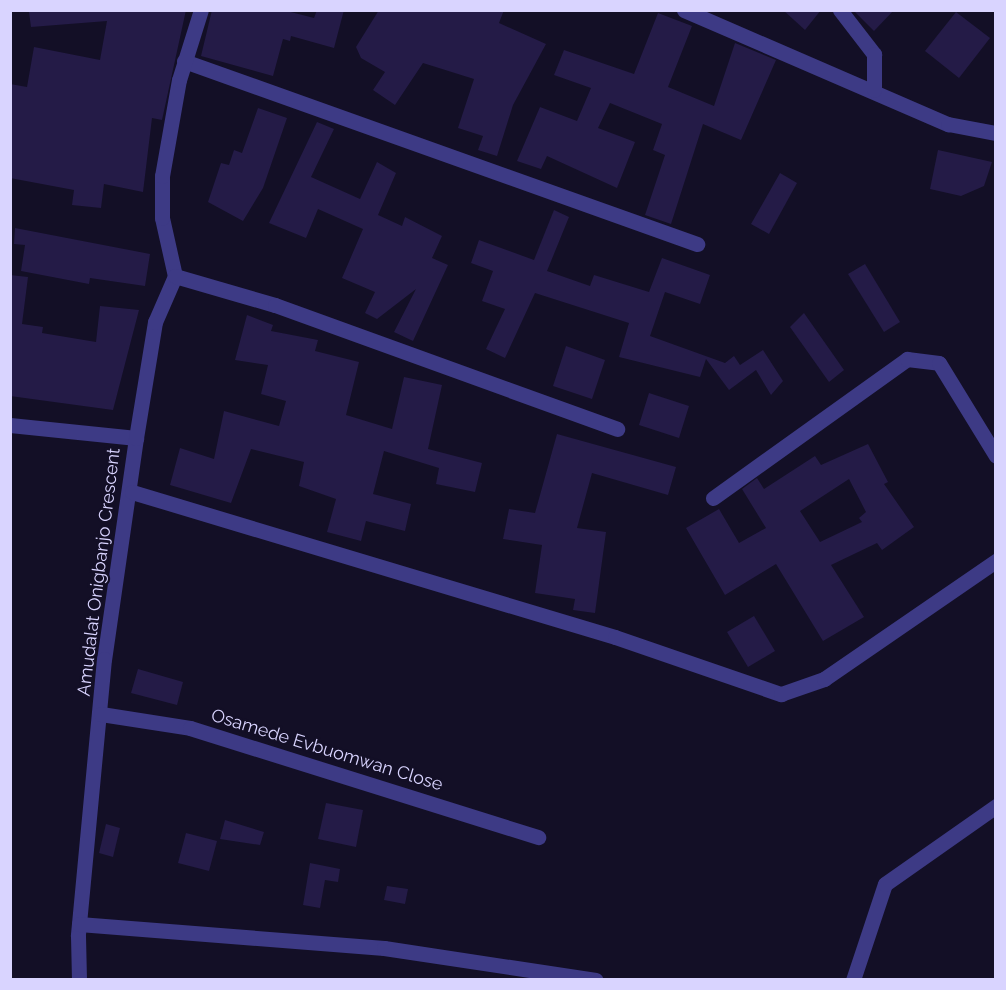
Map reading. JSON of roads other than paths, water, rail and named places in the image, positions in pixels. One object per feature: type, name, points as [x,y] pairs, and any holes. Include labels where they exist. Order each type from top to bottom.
[{"type":"street","points":[[136,438],[155,322],[175,276],[162,218],[162,176],[184,61],[201,10]]},
{"type":"street","points":[[684,10],[874,90],[948,124],[996,133]]},
{"type":"street","points":[[840,10],[874,54],[874,90]]},
{"type":"street","points":[[184,61],[697,244]]},
{"type":"street","points":[[175,276],[274,305],[617,429]]},
{"type":"street","points":[[713,498],[907,359],[939,363],[996,456]]},
{"type":"street","name":"Amudalat Onigbanjo Crescent","points":[[10,425],[136,438],[132,492],[104,659],[101,714],[80,924],[79,980]]},
{"type":"street","points":[[132,492],[615,637],[781,694],[824,679],[996,561]]},
{"type":"street","name":"Osamede Evbuomwan Close","points":[[101,714],[190,728],[538,837]]},
{"type":"street","points":[[853,980],[885,884],[996,806]]},
{"type":"street","points":[[80,924],[384,948],[596,980]]}]
